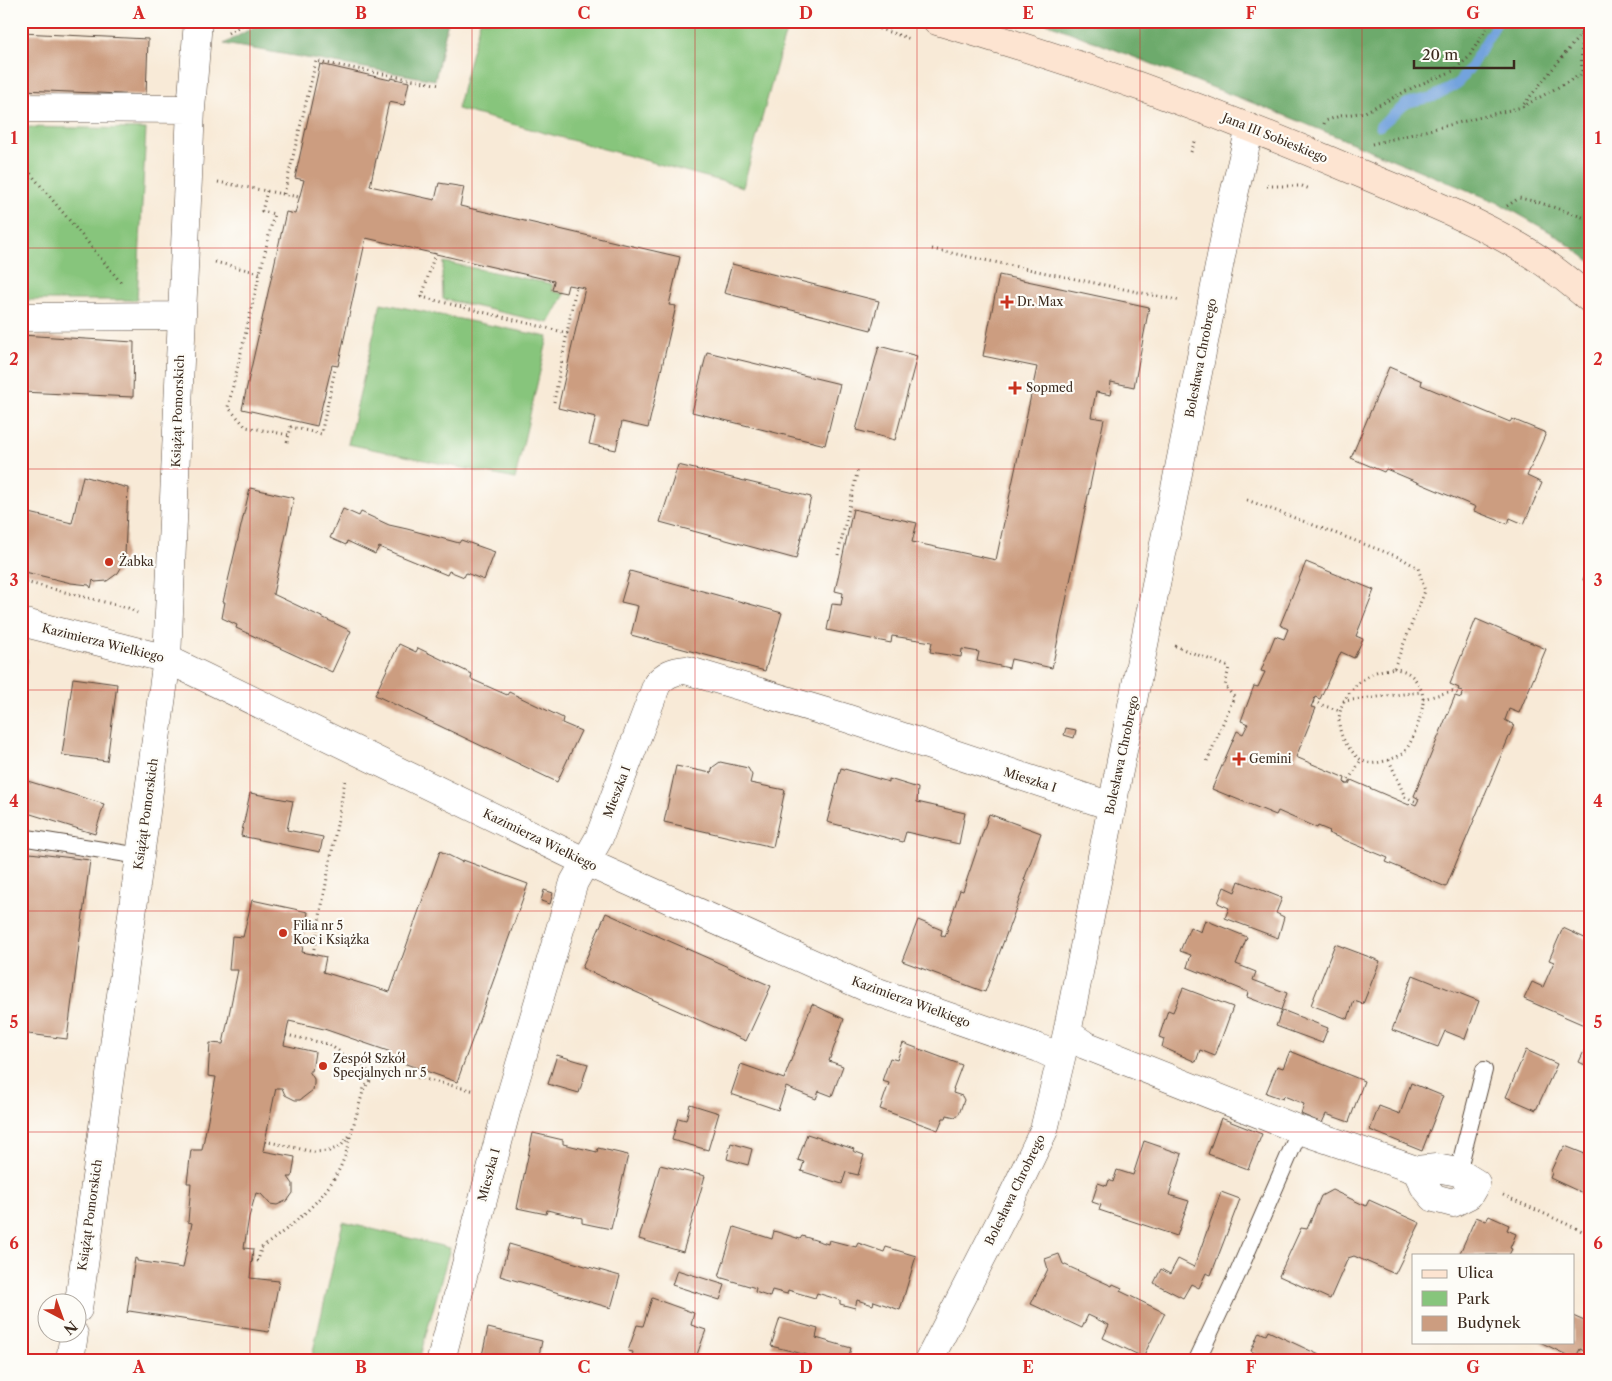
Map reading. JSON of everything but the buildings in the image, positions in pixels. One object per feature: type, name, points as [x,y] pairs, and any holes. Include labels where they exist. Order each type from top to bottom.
[{"type":"street","name":"Książąt Pomorskich","points":[[80,1294],[167,659],[191,109],[198,21]]},
{"type":"street","name":"Jana III Sobieskiego","points":[[937,21],[1062,60],[1250,128],[1372,178],[1491,231],[1543,262],[1591,300]]},
{"type":"street","points":[[21,108],[191,109]]},
{"type":"street","name":"Bolesława Chrobrego","points":[[929,1360],[1004,1214],[1044,1130],[1064,1045],[1230,212],[1250,128]]},
{"type":"street","points":[[21,317],[182,316]]},
{"type":"street","name":"Kazimierza Wielkiego","points":[[21,622],[167,659],[586,862],[872,990],[1039,1048],[1085,1045],[1300,1130],[1416,1170],[1424,1186],[1434,1198],[1453,1203],[1469,1195],[1467,1178]]},
{"type":"street","name":"Mieszka I","points":[[441,1360],[506,1108],[574,882],[599,838],[658,684],[663,677],[673,671],[686,670],[846,718],[1111,806]]},
{"type":"street","points":[[70,1360],[72,1344]]},
{"type":"lane","points":[[21,837],[140,856]]},
{"type":"lane","points":[[1467,1178],[1484,1070]]},
{"type":"lane","points":[[1197,1360],[1237,1275],[1300,1130]]},
{"type":"path","points":[[226,34],[249,21]]},
{"type":"path","points":[[1323,128],[1325,122],[1340,116],[1365,112],[1416,86],[1454,71],[1468,58],[1491,21]]},
{"type":"path","points":[[1584,21],[1581,34],[1582,74],[1591,88]]},
{"type":"path","points":[[1522,106],[1581,34]]},
{"type":"path","points":[[284,194],[316,61],[440,85]]},
{"type":"path","points":[[1384,141],[1522,106],[1582,74],[1591,64]]},
{"type":"path","points":[[1582,74],[1591,73]]},
{"type":"path","points":[[21,162],[149,316]]},
{"type":"path","points":[[213,182],[299,197]]},
{"type":"path","points":[[1265,186],[1302,186]]},
{"type":"path","points":[[267,191],[262,211],[274,214],[228,407],[246,427],[289,435]]},
{"type":"path","points":[[1501,210],[1519,198],[1538,202],[1591,220]]},
{"type":"path","points":[[932,249],[1189,303]]},
{"type":"path","points":[[435,253],[422,297],[568,333]]},
{"type":"path","points":[[210,261],[260,274]]},
{"type":"path","points":[[554,402],[576,287]]},
{"type":"path","points":[[287,442],[291,427],[320,434],[335,370]]},
{"type":"path","points":[[838,555],[858,469]]},
{"type":"path","points":[[1247,500],[1401,558],[1418,568],[1425,591],[1394,668]]},
{"type":"path","points":[[1172,645],[1229,667],[1224,686],[1234,696],[1207,761]]},
{"type":"path","points":[[1394,668],[1408,673],[1419,685],[1424,699],[1415,735],[1403,753],[1389,760],[1369,764],[1357,758],[1345,744],[1339,731],[1340,711],[1343,702],[1354,686],[1374,672],[1394,668]]},
{"type":"path","points":[[1343,702],[1421,692]]},
{"type":"path","points":[[1424,699],[1452,692],[1462,695]]},
{"type":"path","points":[[1313,702],[1340,711]]},
{"type":"path","points":[[1346,784],[1361,760]]},
{"type":"path","points":[[1389,760],[1405,797],[1417,802]]},
{"type":"path","points":[[313,954],[347,775]]},
{"type":"path","points":[[286,1035],[328,1044],[363,1067],[374,1077]]},
{"type":"path","points":[[252,1260],[258,1261],[261,1248],[285,1231],[325,1192],[343,1161],[364,1088],[374,1077],[390,1071],[474,1091]]},
{"type":"path","points":[[266,1141],[314,1152],[329,1151],[341,1146],[351,1134]]},
{"type":"path","points":[[1467,1178],[1591,1234]]},
{"type":"green space","points":[[264,21],[448,21],[435,80],[224,44]]},
{"type":"green space","points":[[480,21],[751,21],[786,31],[743,187],[457,109]]},
{"type":"green space","points":[[1041,21],[1591,21],[1591,262],[1557,236],[1499,203],[1294,119]]},
{"type":"green space","points":[[21,127],[146,129],[137,300],[21,300]]},
{"type":"green space","points":[[444,262],[552,284],[552,291],[565,294],[549,323],[443,299],[442,273]]},
{"type":"green space","points":[[381,303],[548,337],[515,479],[348,444]]},
{"type":"green space","points":[[343,1222],[450,1248],[419,1360],[311,1360]]},
{"type":"waterway","points":[[1380,126],[1407,103],[1433,97],[1457,84],[1470,68],[1498,21]]},
{"type":"place","name":"Dr. Max","points":[[1007,302]]},
{"type":"place","name":"Sopmed","points":[[1015,388]]},
{"type":"place","name":"Żabka","points":[[109,562]]},
{"type":"place","name":"Gemini","points":[[1239,759]]},
{"type":"place","name":"Filia nr 5 Koc i Książka","points":[[283,933]]},
{"type":"place","name":"Zespół Szkół Specjalnych nr 5","points":[[323,1066]]}]
